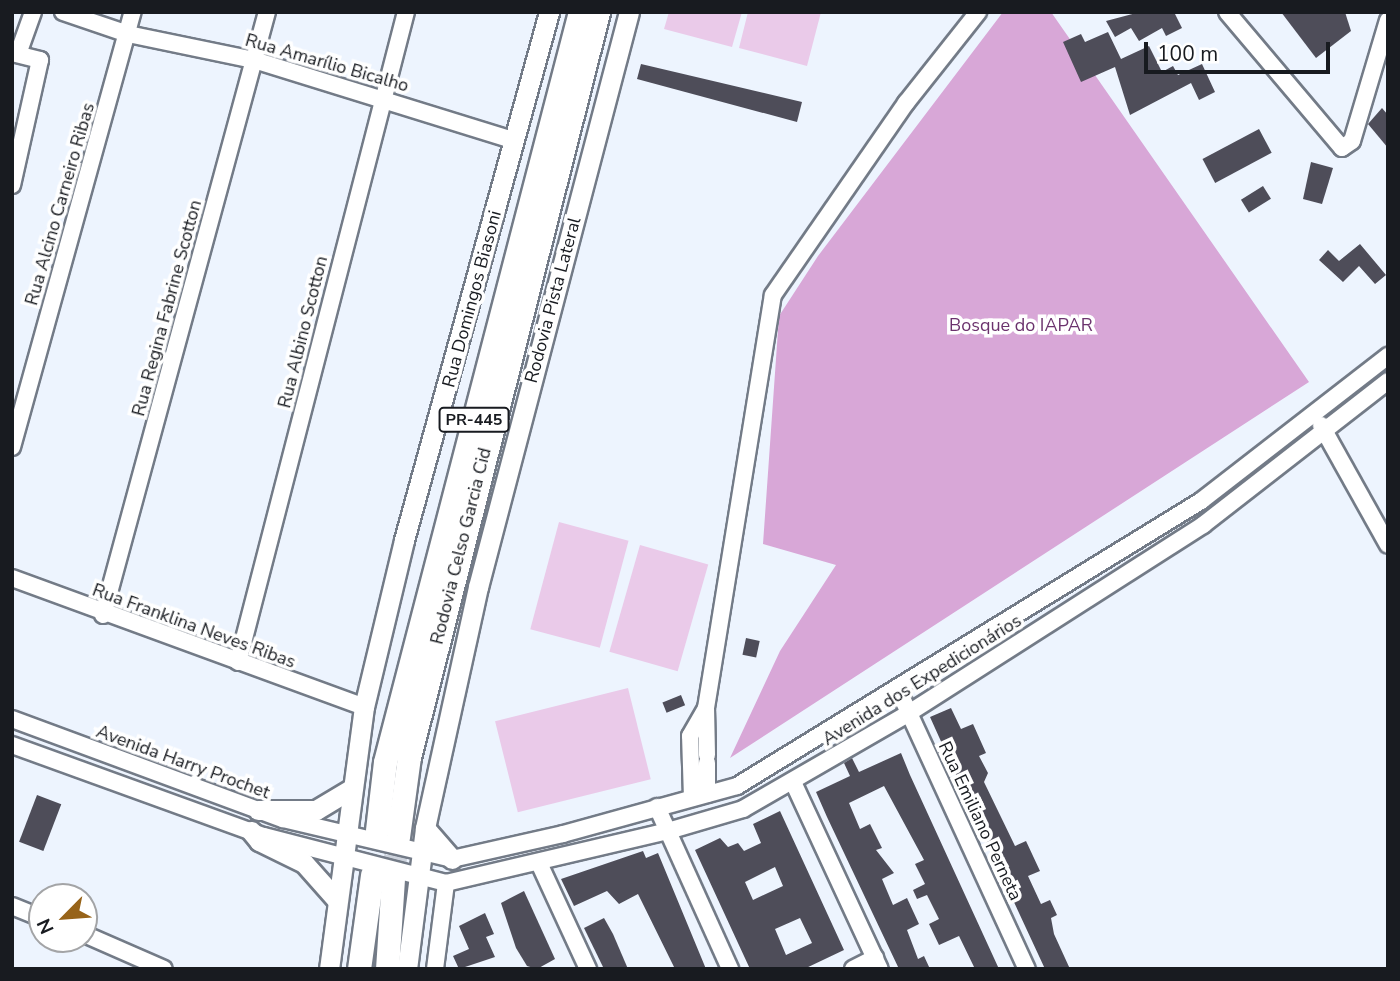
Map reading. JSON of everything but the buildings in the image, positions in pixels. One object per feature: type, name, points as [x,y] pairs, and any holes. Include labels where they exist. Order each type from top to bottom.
[{"type":"highway","name":"Rodovia Celso Garcia Cid","points":[[580,12],[385,762],[387,834],[409,757],[598,12]]},
{"type":"highway","points":[[359,969],[382,876],[387,969]]},
{"type":"main road","name":"Rua Domingos Biasoni","points":[[364,707],[549,12]]},
{"type":"main road","name":"Rodovia Pista Lateral","points":[[425,828],[435,772],[478,587],[628,12]]},
{"type":"main road","points":[[329,969],[343,834],[364,707]]},
{"type":"main road","points":[[258,810],[301,814],[327,806],[351,789]]},
{"type":"main road","points":[[407,969],[425,828]]},
{"type":"main road","points":[[425,828],[452,859]]},
{"type":"main road","points":[[251,831],[259,841],[304,863],[336,899]]},
{"type":"street","points":[[12,184],[40,60],[15,54],[33,12]]},
{"type":"street","name":"Rua Amarílio Bicalho","points":[[63,12],[128,34],[254,60],[383,97],[513,140]]},
{"type":"street","name":"Rua Alcino Carneiro Ribas","points":[[12,447],[133,12]]},
{"type":"street","name":"Rua Regina Fabrine Scotton","points":[[103,615],[267,12]]},
{"type":"street","name":"Rua Albino Scotton","points":[[239,662],[407,12]]},
{"type":"street","points":[[700,796],[707,759],[706,708],[773,295],[906,103],[978,12]]},
{"type":"street","points":[[1227,12],[1342,148],[1352,141],[1388,20]]},
{"type":"street","name":"Avenida dos Expedicionários","points":[[422,853],[452,859],[737,786],[1201,501],[1388,356]]},
{"type":"street","name":"Avenida dos Expedicionários","points":[[341,856],[446,883],[540,863],[743,809],[909,713],[1203,525],[1326,433],[1388,381]]},
{"type":"street","points":[[1314,415],[1388,545]]},
{"type":"street","name":"Rua Franklina Neves Ribas","points":[[12,578],[103,615],[364,707]]},
{"type":"street","name":"Rua Emiliano Perneta","points":[[898,689],[1027,969]]},
{"type":"street","points":[[700,796],[690,736],[706,708]]},
{"type":"street","name":"Avenida Harry Prochet","points":[[12,719],[258,810],[422,853]]},
{"type":"street","points":[[12,745],[251,831],[341,856]]},
{"type":"street","points":[[793,782],[877,964],[853,969]]},
{"type":"street","points":[[657,807],[730,969]]},
{"type":"street","points":[[251,831],[258,810]]},
{"type":"street","points":[[540,863],[588,969]]},
{"type":"street","points":[[434,968],[446,883]]},
{"type":"street","points":[[98,940],[164,968]]},
{"type":"shaded area","points":[[669,12],[742,12],[732,47],[664,29]]},
{"type":"shaded area","points":[[748,12],[821,12],[807,66],[739,48]]},
{"type":"shaded area","points":[[559,522],[629,541],[600,648],[530,629]]},
{"type":"shaded area","points":[[640,545],[708,565],[678,671],[609,652]]},
{"type":"shaded area","points":[[628,688],[651,779],[518,812],[495,721]]},
{"type":"green space","name":"Bosque do IAPAR","points":[[1003,12],[1051,12],[1309,382],[730,758],[780,651],[836,565],[763,544],[779,316],[818,256]]},
{"type":"tunnel","points":[[393,878],[398,837]]}]
